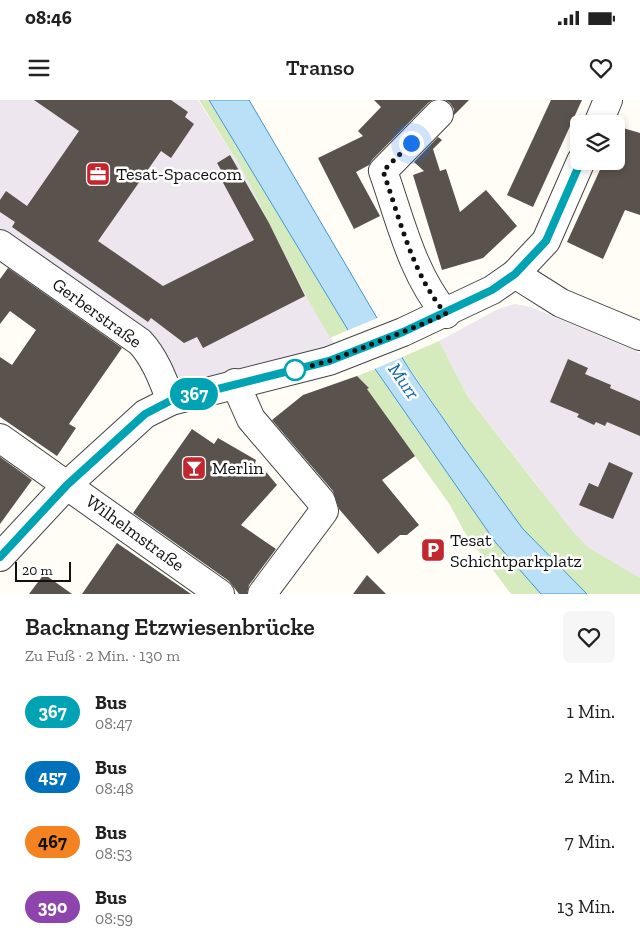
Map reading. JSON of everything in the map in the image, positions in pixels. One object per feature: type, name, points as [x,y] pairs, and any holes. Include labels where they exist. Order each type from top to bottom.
[{"type":"street","points":[[602,115],[608,100]]},
{"type":"street","points":[[438,317],[433,299],[415,262],[383,171],[439,114]]},
{"type":"street","points":[[0,557],[67,485],[145,414],[170,401],[235,383],[329,361],[438,317],[492,290],[515,274],[546,241],[577,170]]},
{"type":"street","name":"Gerberstraße","points":[[0,244],[140,342],[146,348],[159,372],[170,401]]},
{"type":"street","points":[[515,274],[561,303],[640,336]]},
{"type":"street","points":[[235,383],[251,419],[321,502],[324,511],[262,594]]},
{"type":"street","name":"Wilhelmstraße","points":[[0,438],[220,594]]},
{"type":"shaded area","points":[[0,100],[198,100],[240,166],[306,296],[341,354],[188,391],[0,244]]},
{"type":"shaded area","points":[[515,304],[531,307],[640,353],[640,582],[546,535],[541,490],[468,397],[439,341],[498,309]]},
{"type":"green space","points":[[199,100],[209,100],[348,330],[330,338],[306,296],[240,166]]},
{"type":"green space","points":[[439,341],[468,397],[574,533],[589,548],[640,578],[640,594],[587,594],[523,529],[463,447],[402,357]]},
{"type":"green space","points":[[375,369],[496,543],[541,594],[511,594],[465,533],[450,505],[367,389],[368,387],[357,376]]},
{"type":"water","name":"Murr","points":[[209,100],[249,100],[377,318],[413,375],[523,529],[587,594],[541,594],[496,543],[348,330]]},
{"type":"pier","points":[[380,317],[405,356],[372,370],[346,331]]},
{"type":"building","points":[[34,100],[171,100],[188,112],[185,117],[194,124],[171,158],[161,151],[98,241],[163,286],[254,240],[220,177],[224,175],[217,163],[230,155],[269,223],[305,296],[203,348],[197,337],[184,343],[151,318],[148,322],[12,227],[15,222],[0,212],[0,200],[6,191],[27,206],[79,131]]},
{"type":"building","points":[[374,100],[433,100],[369,165],[356,172],[380,216],[354,229],[318,158],[363,136],[358,131],[381,107]]},
{"type":"building","points":[[445,100],[469,100],[454,115],[454,109]]},
{"type":"building","points":[[551,100],[582,100],[575,115],[570,115],[570,126],[533,207],[507,195]]},
{"type":"building","points":[[625,129],[640,133],[640,215],[625,210],[603,259],[567,242],[600,170],[625,170]]},
{"type":"building","points":[[438,137],[442,140],[433,149],[440,171],[446,169],[460,212],[486,190],[517,226],[483,258],[442,270],[413,175],[424,171],[414,162]]},
{"type":"building","points":[[8,268],[122,348],[69,424],[76,428],[57,456],[0,417],[0,357],[12,365],[36,330],[10,311],[0,324],[0,279]]},
{"type":"building","points":[[568,359],[588,368],[585,374],[611,385],[610,388],[640,401],[640,436],[607,422],[605,426],[596,422],[594,425],[577,417],[579,414],[550,402]]},
{"type":"building","points":[[357,376],[369,388],[367,389],[415,456],[382,480],[419,525],[407,535],[400,535],[378,554],[339,509],[333,491],[272,420],[303,395]]},
{"type":"building","points":[[192,429],[214,444],[218,438],[256,460],[255,463],[277,485],[241,525],[276,549],[249,585],[247,594],[239,594],[229,581],[133,513]]},
{"type":"building","points":[[0,457],[32,480],[0,524]]},
{"type":"building","points":[[609,462],[633,473],[613,519],[579,505],[589,483],[598,487]]},
{"type":"building","points":[[117,543],[191,594],[82,594]]},
{"type":"building","points":[[44,574],[72,594],[29,594]]},
{"type":"building","points":[[367,575],[386,594],[353,594]]},
{"type":"bus line","name":"367","points":[[0,557],[67,485],[145,414],[170,401],[235,383],[329,361],[446,314],[492,290],[515,274],[546,241],[577,170]]},
{"type":"place","name":"Tesat-Spacecom","points":[[98,174]]},
{"type":"place","name":"Merlin","points":[[194,468]]},
{"type":"place","name":"Tesat Schichtparkplatz","points":[[433,550]]},
{"type":"route","points":[[295,370],[329,361],[446,314],[433,299],[415,262],[383,171],[411,143]]}]
